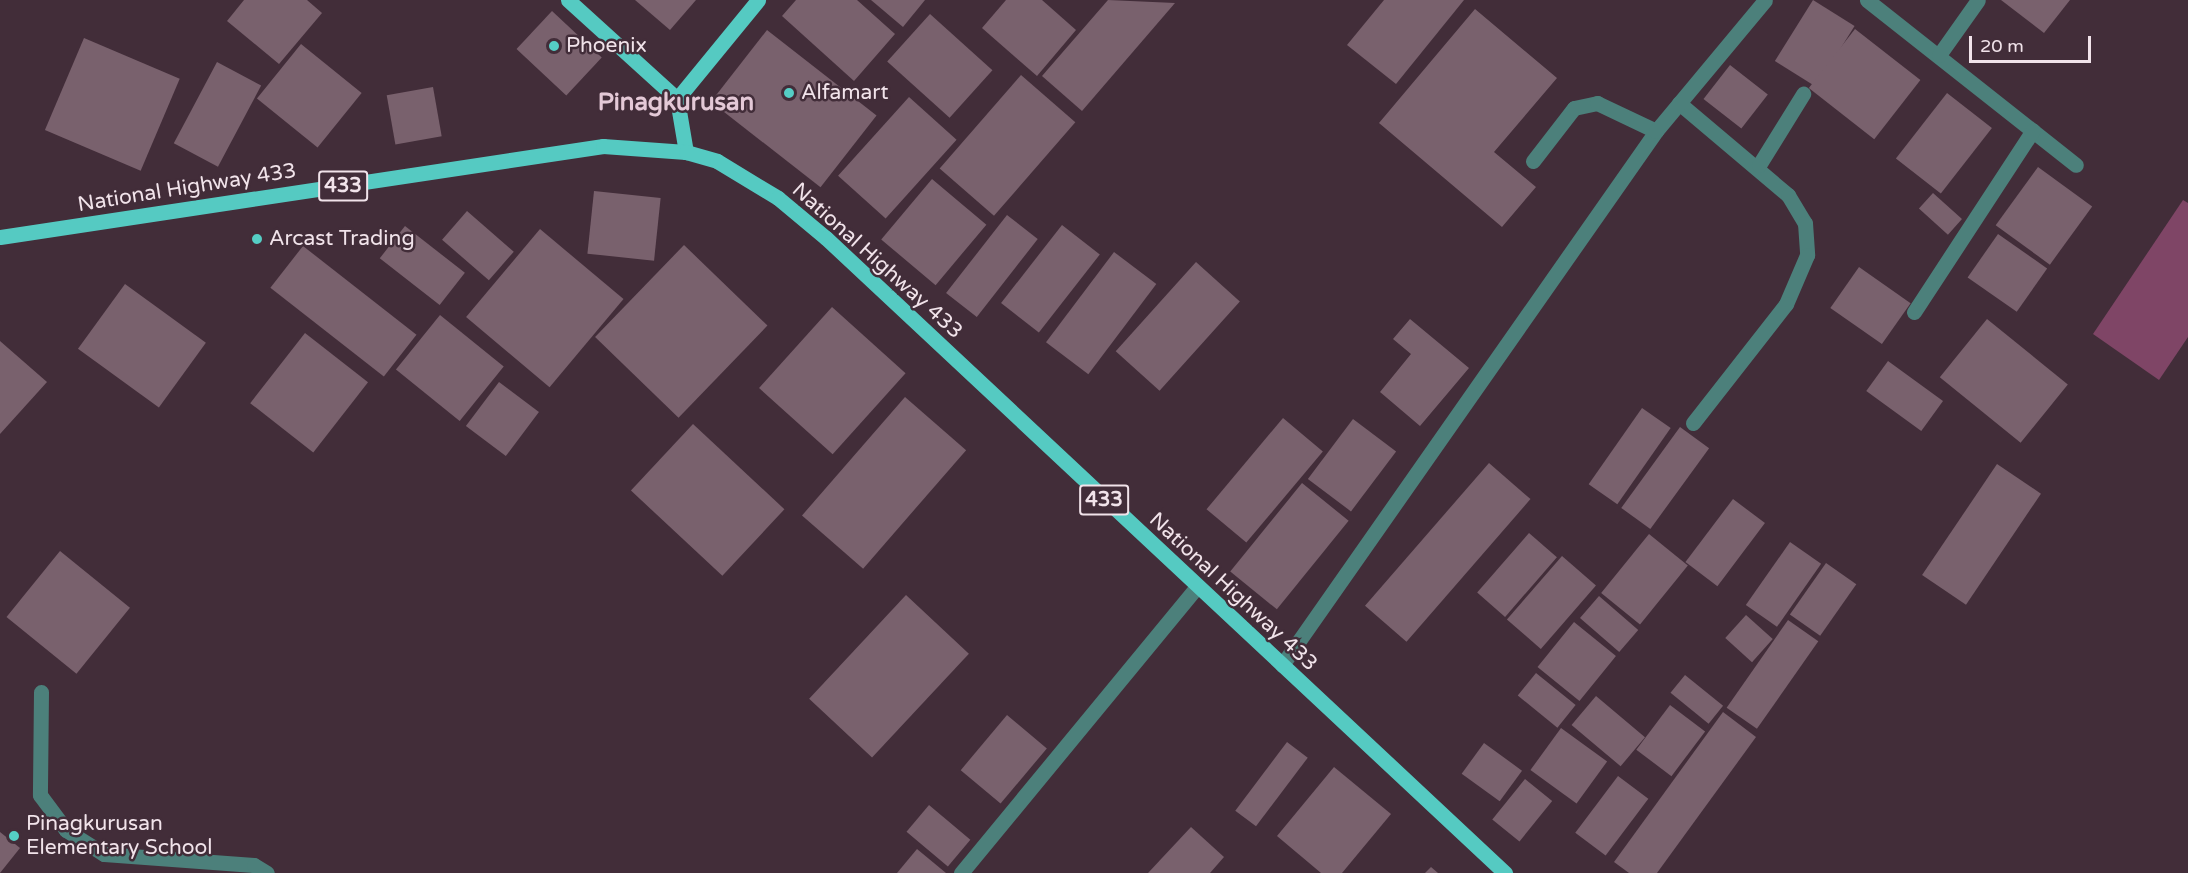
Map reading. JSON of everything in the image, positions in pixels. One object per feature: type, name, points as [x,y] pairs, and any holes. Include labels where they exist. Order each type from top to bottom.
[{"type":"main road","points":[[568,0],[677,99],[686,152]]},
{"type":"main road","points":[[677,99],[758,0]]},
{"type":"main road","name":"National Highway 433","points":[[0,237],[603,146],[686,152],[744,175],[826,238],[1196,588],[1505,873]]},
{"type":"street","points":[[1282,666],[1656,131],[1765,0]]},
{"type":"street","points":[[1867,0],[2076,165]]},
{"type":"street","points":[[1939,55],[1978,0]]},
{"type":"street","points":[[1758,165],[1803,94]]},
{"type":"street","points":[[1533,161],[1574,108],[1597,103],[1656,131]]},
{"type":"street","points":[[1679,103],[1758,165],[1788,195],[1804,223],[1807,255],[1786,304],[1693,423]]},
{"type":"street","points":[[1914,312],[2033,130]]},
{"type":"street","points":[[961,873],[1196,588]]},
{"type":"street","points":[[41,692],[40,795],[66,830],[104,855],[254,865],[267,873]]},
{"type":"shaded area","points":[[2183,200],[2188,203],[2188,337],[2159,380],[2093,334]]},
{"type":"building","points":[[244,0],[307,0],[322,13],[279,64],[227,21]]},
{"type":"building","points":[[635,0],[696,0],[670,30]]},
{"type":"building","points":[[796,0],[857,0],[895,34],[854,81],[782,16]]},
{"type":"building","points":[[871,0],[925,0],[903,27]]},
{"type":"building","points":[[1006,0],[1042,0],[1076,30],[1037,76],[982,28]]},
{"type":"building","points":[[1108,0],[1175,3],[1082,111],[1042,76]]},
{"type":"building","points":[[1384,0],[1464,0],[1396,84],[1347,45]]},
{"type":"building","points":[[1813,0],[1855,26],[1816,87],[1775,61]]},
{"type":"building","points":[[2001,0],[2070,0],[2044,33]]},
{"type":"building","points":[[1475,9],[1557,78],[1494,152],[1536,187],[1502,227],[1379,123]]},
{"type":"building","points":[[552,11],[602,57],[566,95],[517,49]]},
{"type":"building","points":[[930,14],[992,70],[950,118],[887,62]]},
{"type":"building","points":[[1855,29],[1920,80],[1874,139],[1809,88]]},
{"type":"building","points":[[767,30],[877,116],[821,187],[711,102]]},
{"type":"building","points":[[84,38],[180,79],[141,171],[45,130]]},
{"type":"building","points":[[301,44],[362,93],[318,147],[257,98]]},
{"type":"building","points":[[217,62],[261,85],[218,167],[174,143]]},
{"type":"building","points":[[1730,65],[1768,95],[1741,128],[1704,99]]},
{"type":"building","points":[[1021,75],[1075,122],[994,216],[940,169]]},
{"type":"building","points":[[433,87],[442,136],[395,144],[387,95]]},
{"type":"building","points":[[1947,93],[1992,128],[1941,193],[1896,158]]},
{"type":"building","points":[[909,97],[957,140],[886,219],[838,176]]},
{"type":"building","points":[[2038,167],[2092,206],[2050,265],[1996,225]]},
{"type":"building","points":[[932,179],[986,225],[936,285],[881,240]]},
{"type":"building","points":[[594,191],[661,198],[654,261],[587,254]]},
{"type":"building","points":[[1933,193],[1962,219],[1948,235],[1919,209]]},
{"type":"building","points":[[467,211],[514,252],[489,280],[442,240]]},
{"type":"building","points":[[1007,215],[1038,239],[977,317],[946,293]]},
{"type":"building","points":[[1062,225],[1100,255],[1039,333],[1001,303]]},
{"type":"building","points":[[405,226],[465,273],[440,305],[380,258]]},
{"type":"building","points":[[540,229],[623,299],[550,387],[466,317]]},
{"type":"building","points":[[1998,234],[2047,268],[2017,312],[1968,277]]},
{"type":"building","points":[[684,245],[767,326],[679,418],[595,337]]},
{"type":"building","points":[[303,246],[416,335],[384,376],[270,288]]},
{"type":"building","points":[[1114,252],[1156,284],[1088,374],[1046,342]]},
{"type":"building","points":[[1196,262],[1240,301],[1160,391],[1116,351]]},
{"type":"building","points":[[1859,267],[1911,303],[1882,344],[1830,308]]},
{"type":"building","points":[[125,284],[206,343],[159,407],[78,349]]},
{"type":"building","points":[[832,307],[906,373],[833,454],[759,388]]},
{"type":"building","points":[[440,315],[504,367],[460,421],[396,369]]},
{"type":"building","points":[[1410,319],[1469,368],[1420,426],[1380,392],[1411,354],[1393,339]]},
{"type":"building","points":[[1987,319],[2068,384],[2021,443],[1940,377]]},
{"type":"building","points":[[305,333],[368,382],[313,452],[250,403]]},
{"type":"building","points":[[0,341],[47,382],[0,434]]},
{"type":"building","points":[[1888,361],[1943,401],[1921,431],[1866,391]]},
{"type":"building","points":[[499,382],[539,412],[506,456],[466,426]]},
{"type":"building","points":[[905,397],[966,450],[863,569],[802,515]]},
{"type":"building","points":[[1642,408],[1671,428],[1617,504],[1589,484]]},
{"type":"building","points":[[1283,418],[1323,451],[1246,543],[1207,509]]},
{"type":"building","points":[[1353,419],[1396,451],[1351,511],[1308,479]]},
{"type":"building","points":[[693,424],[784,509],[722,576],[631,491]]},
{"type":"building","points":[[1680,427],[1709,448],[1650,529],[1621,508]]},
{"type":"building","points":[[1489,463],[1531,499],[1407,642],[1365,606]]},
{"type":"building","points":[[1997,464],[2041,494],[1966,605],[1922,575]]},
{"type":"building","points":[[1302,483],[1349,521],[1277,609],[1230,572]]},
{"type":"building","points":[[1733,499],[1765,523],[1717,586],[1685,562]]},
{"type":"building","points":[[1529,533],[1557,557],[1505,617],[1477,593]]},
{"type":"building","points":[[1649,534],[1688,565],[1640,625],[1601,593]]},
{"type":"building","points":[[1790,542],[1821,564],[1777,627],[1746,605]]},
{"type":"building","points":[[60,551],[130,608],[76,674],[7,617]]},
{"type":"building","points":[[1562,556],[1596,586],[1541,649],[1507,619]]},
{"type":"building","points":[[1826,563],[1856,584],[1820,636],[1790,615]]},
{"type":"building","points":[[906,595],[969,654],[872,758],[809,699]]},
{"type":"building","points":[[1599,596],[1638,630],[1619,652],[1580,618]]},
{"type":"building","points":[[1746,615],[1773,639],[1752,662],[1725,638]]},
{"type":"building","points":[[1788,620],[1818,641],[1757,729],[1727,708]]},
{"type":"building","points":[[1574,622],[1616,656],[1579,701],[1537,667]]},
{"type":"building","points":[[1536,673],[1576,705],[1557,728],[1518,696]]},
{"type":"building","points":[[1685,675],[1723,706],[1709,724],[1671,693]]},
{"type":"building","points":[[1596,696],[1645,737],[1621,766],[1572,725]]},
{"type":"building","points":[[1670,705],[1705,731],[1671,776],[1636,750]]},
{"type":"building","points":[[1723,712],[1756,737],[1657,873],[1629,873],[1614,862]]},
{"type":"building","points":[[1007,715],[1047,748],[1001,804],[961,770]]},
{"type":"building","points":[[1561,728],[1607,762],[1577,804],[1530,770]]},
{"type":"building","points":[[1287,742],[1308,758],[1256,826],[1235,811]]},
{"type":"building","points":[[1484,743],[1522,771],[1500,801],[1462,774]]},
{"type":"building","points":[[1334,767],[1391,814],[1342,873],[1321,873],[1277,836]]},
{"type":"building","points":[[1618,776],[1648,799],[1606,856],[1575,833]]},
{"type":"building","points":[[1525,779],[1552,801],[1519,841],[1492,819]]},
{"type":"building","points":[[929,805],[970,840],[948,867],[907,832]]},
{"type":"building","points":[[1191,827],[1224,857],[1210,873],[1148,873]]},
{"type":"building","points":[[0,832],[20,848],[0,873]]},
{"type":"building","points":[[917,849],[946,873],[897,873]]},
{"type":"building","points":[[1431,867],[1438,873],[1425,873]]},
{"type":"place","name":"Phoenix","points":[[554,46]]},
{"type":"place","name":"Alfamart","points":[[789,93]]},
{"type":"place","name":"Arcast Trading","points":[[257,239]]},
{"type":"place","name":"Pinagkurusan Elementary School","points":[[14,836]]},
{"type":"district","name":"Pinagkurusan","points":[[676,103]]}]
